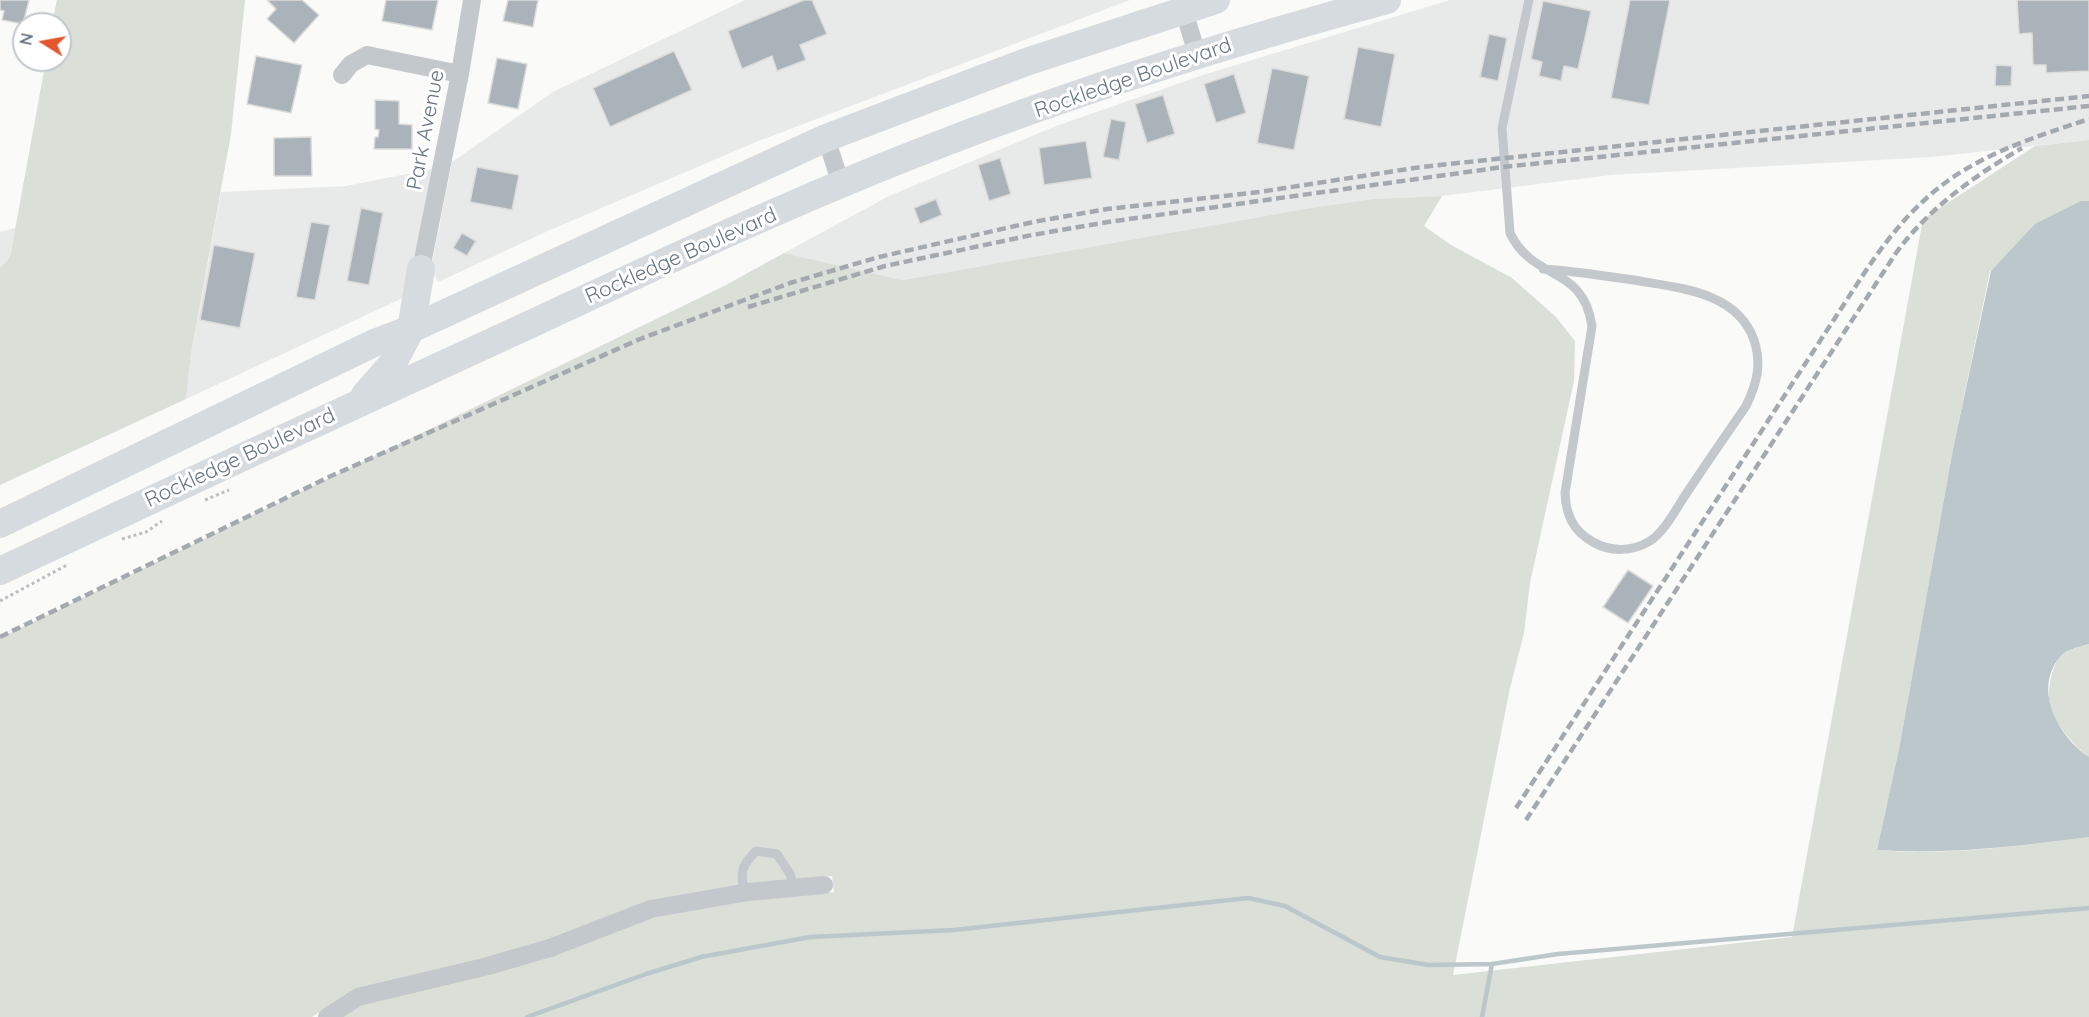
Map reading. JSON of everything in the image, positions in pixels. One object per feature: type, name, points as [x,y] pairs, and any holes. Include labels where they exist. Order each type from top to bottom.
[{"type":"main road","name":"Rockledge Boulevard","points":[[0,524],[374,343],[476,300],[826,138],[1026,62],[1216,0]]},
{"type":"main road","name":"Rockledge Boulevard","points":[[0,572],[357,403],[702,245],[842,184],[922,151],[1197,54],[1386,0]]},
{"type":"main road","points":[[421,269],[438,293],[455,299],[476,300]]},
{"type":"main road","points":[[357,403],[393,363],[411,329],[421,269]]},
{"type":"main road","points":[[440,315],[456,358]]},
{"type":"street","name":"Park Avenue","points":[[421,269],[460,74],[472,0]]},
{"type":"street","points":[[1184,10],[1197,54]]},
{"type":"street","points":[[342,75],[351,64],[367,55],[460,74]]},
{"type":"street","points":[[826,138],[842,184]]},
{"type":"street","points":[[327,1017],[358,997],[488,966],[550,948],[651,909],[745,892],[824,885]]},
{"type":"lane","points":[[1529,0],[1502,128],[1510,233],[1516,247],[1543,269],[1563,278],[1582,294],[1589,306],[1592,326],[1565,493],[1565,508],[1572,524],[1584,537],[1613,550],[1629,549],[1650,541],[1667,522],[1746,406],[1756,387],[1760,368],[1757,349],[1751,331],[1741,315],[1714,298],[1670,286],[1576,271],[1543,269]]},
{"type":"lane","points":[[745,892],[741,879],[743,864],[756,851],[777,854],[790,874],[794,887]]},
{"type":"shaded area","points":[[57,0],[245,0],[231,134],[191,354],[186,399],[0,485],[0,268],[10,257],[44,72],[72,72],[72,12],[54,12]]},
{"type":"shaded area","points":[[745,0],[1130,0],[756,142],[548,231],[438,282],[431,268],[452,162],[553,92]]},
{"type":"shaded area","points":[[1450,0],[2089,0],[2089,140],[1932,157],[1611,175],[1442,196],[1372,199],[902,280],[784,253],[889,196],[1056,126],[1206,74]]},
{"type":"shaded area","points":[[2089,140],[2089,201],[2081,201],[1990,271],[1953,449],[1899,749],[1877,850],[1957,851],[2089,837],[2089,1017],[343,1017],[363,1004],[654,917],[750,900],[834,892],[832,876],[746,884],[485,958],[356,989],[312,1017],[0,1017],[0,638],[724,286],[784,253],[902,280],[1372,199],[1442,196],[1424,226],[1451,245],[1512,278],[1556,317],[1575,341],[1574,381],[1530,583],[1524,633],[1510,688],[1453,975],[1792,937],[1923,219],[2035,146]]},
{"type":"shaded area","points":[[432,169],[407,296],[186,399],[191,354],[221,192],[346,186]]},
{"type":"shaded area","points":[[2081,201],[2089,201],[2089,644],[2063,654],[2052,670],[2048,684],[2049,698],[2059,725],[2068,738],[2089,757],[2089,837],[1957,850],[1877,850],[1899,749],[1953,449],[1991,271],[2035,224]]},
{"type":"shaded area","points":[[15,228],[10,257],[0,268],[0,232]]},
{"type":"shaded area","points":[[2089,644],[2088,757],[2070,738],[2051,711],[2049,688],[2059,658],[2069,651]]},
{"type":"building","points":[[0,0],[29,0],[26,12],[12,12],[12,22],[2,20],[4,11],[0,10]]},
{"type":"building","points":[[267,0],[302,0],[319,15],[294,43],[267,19],[276,9]]},
{"type":"building","points":[[386,0],[438,0],[432,30],[382,21]]},
{"type":"building","points":[[508,0],[538,0],[533,27],[503,21]]},
{"type":"building","points":[[804,0],[812,0],[827,34],[800,45],[806,60],[777,71],[772,56],[742,69],[728,31]]},
{"type":"building","points":[[1630,0],[1670,0],[1649,105],[1611,98]]},
{"type":"building","points":[[2017,0],[2089,0],[2089,71],[2046,73],[2046,65],[2033,65],[2032,33],[2019,34]]},
{"type":"building","points":[[1543,1],[1591,11],[1578,69],[1564,66],[1561,81],[1539,76],[1542,62],[1531,59]]},
{"type":"building","points":[[1489,34],[1507,38],[1498,81],[1480,77]]},
{"type":"building","points":[[1358,47],[1395,54],[1381,127],[1344,119]]},
{"type":"building","points":[[674,51],[692,90],[610,127],[593,88]]},
{"type":"building","points":[[256,56],[302,65],[291,113],[247,104]]},
{"type":"building","points":[[497,58],[527,64],[518,109],[488,103]]},
{"type":"building","points":[[1996,65],[2012,66],[2011,86],[1995,86]]},
{"type":"building","points":[[1272,68],[1309,76],[1294,150],[1257,143]]},
{"type":"building","points":[[1234,74],[1246,113],[1216,123],[1204,84]]},
{"type":"building","points":[[1163,95],[1175,134],[1147,143],[1135,104]]},
{"type":"building","points":[[375,100],[399,101],[399,124],[412,125],[412,149],[374,149],[375,137],[378,137],[379,130],[375,129]]},
{"type":"building","points":[[1111,119],[1126,122],[1119,160],[1103,157]]},
{"type":"building","points":[[311,137],[312,176],[274,176],[274,138]]},
{"type":"building","points":[[1086,141],[1092,178],[1044,185],[1039,148]]},
{"type":"building","points":[[1000,158],[1011,194],[989,201],[978,165]]},
{"type":"building","points":[[477,167],[519,175],[512,210],[470,202]]},
{"type":"building","points":[[936,199],[942,215],[920,224],[914,208]]},
{"type":"building","points":[[361,208],[383,213],[369,285],[347,281]]},
{"type":"building","points":[[311,222],[330,225],[315,300],[296,297]]},
{"type":"building","points":[[462,233],[476,241],[467,256],[453,248]]},
{"type":"building","points":[[214,245],[255,253],[240,328],[200,320]]},
{"type":"building","points":[[1628,570],[1653,586],[1628,623],[1603,607]]},
{"type":"waterway","points":[[527,1017],[646,974],[701,957],[810,937],[954,930],[1248,898],[1285,906],[1380,957],[1429,965],[1492,964],[1558,954],[2089,908]]},
{"type":"waterway","points":[[1482,1017],[1492,964]]},
{"type":"railway","points":[[0,637],[331,476],[640,339],[790,283],[879,257],[1033,222],[1107,209],[1259,192],[1421,167],[2089,96]]},
{"type":"railway","points":[[748,307],[885,266],[1032,235],[1108,222],[1503,167],[2089,106]]},
{"type":"railway","points":[[1516,808],[1887,241],[1935,191],[1960,173],[2017,144],[2089,119]]},
{"type":"railway","points":[[1526,820],[1896,253],[1923,222],[1953,194],[2022,148]]}]
